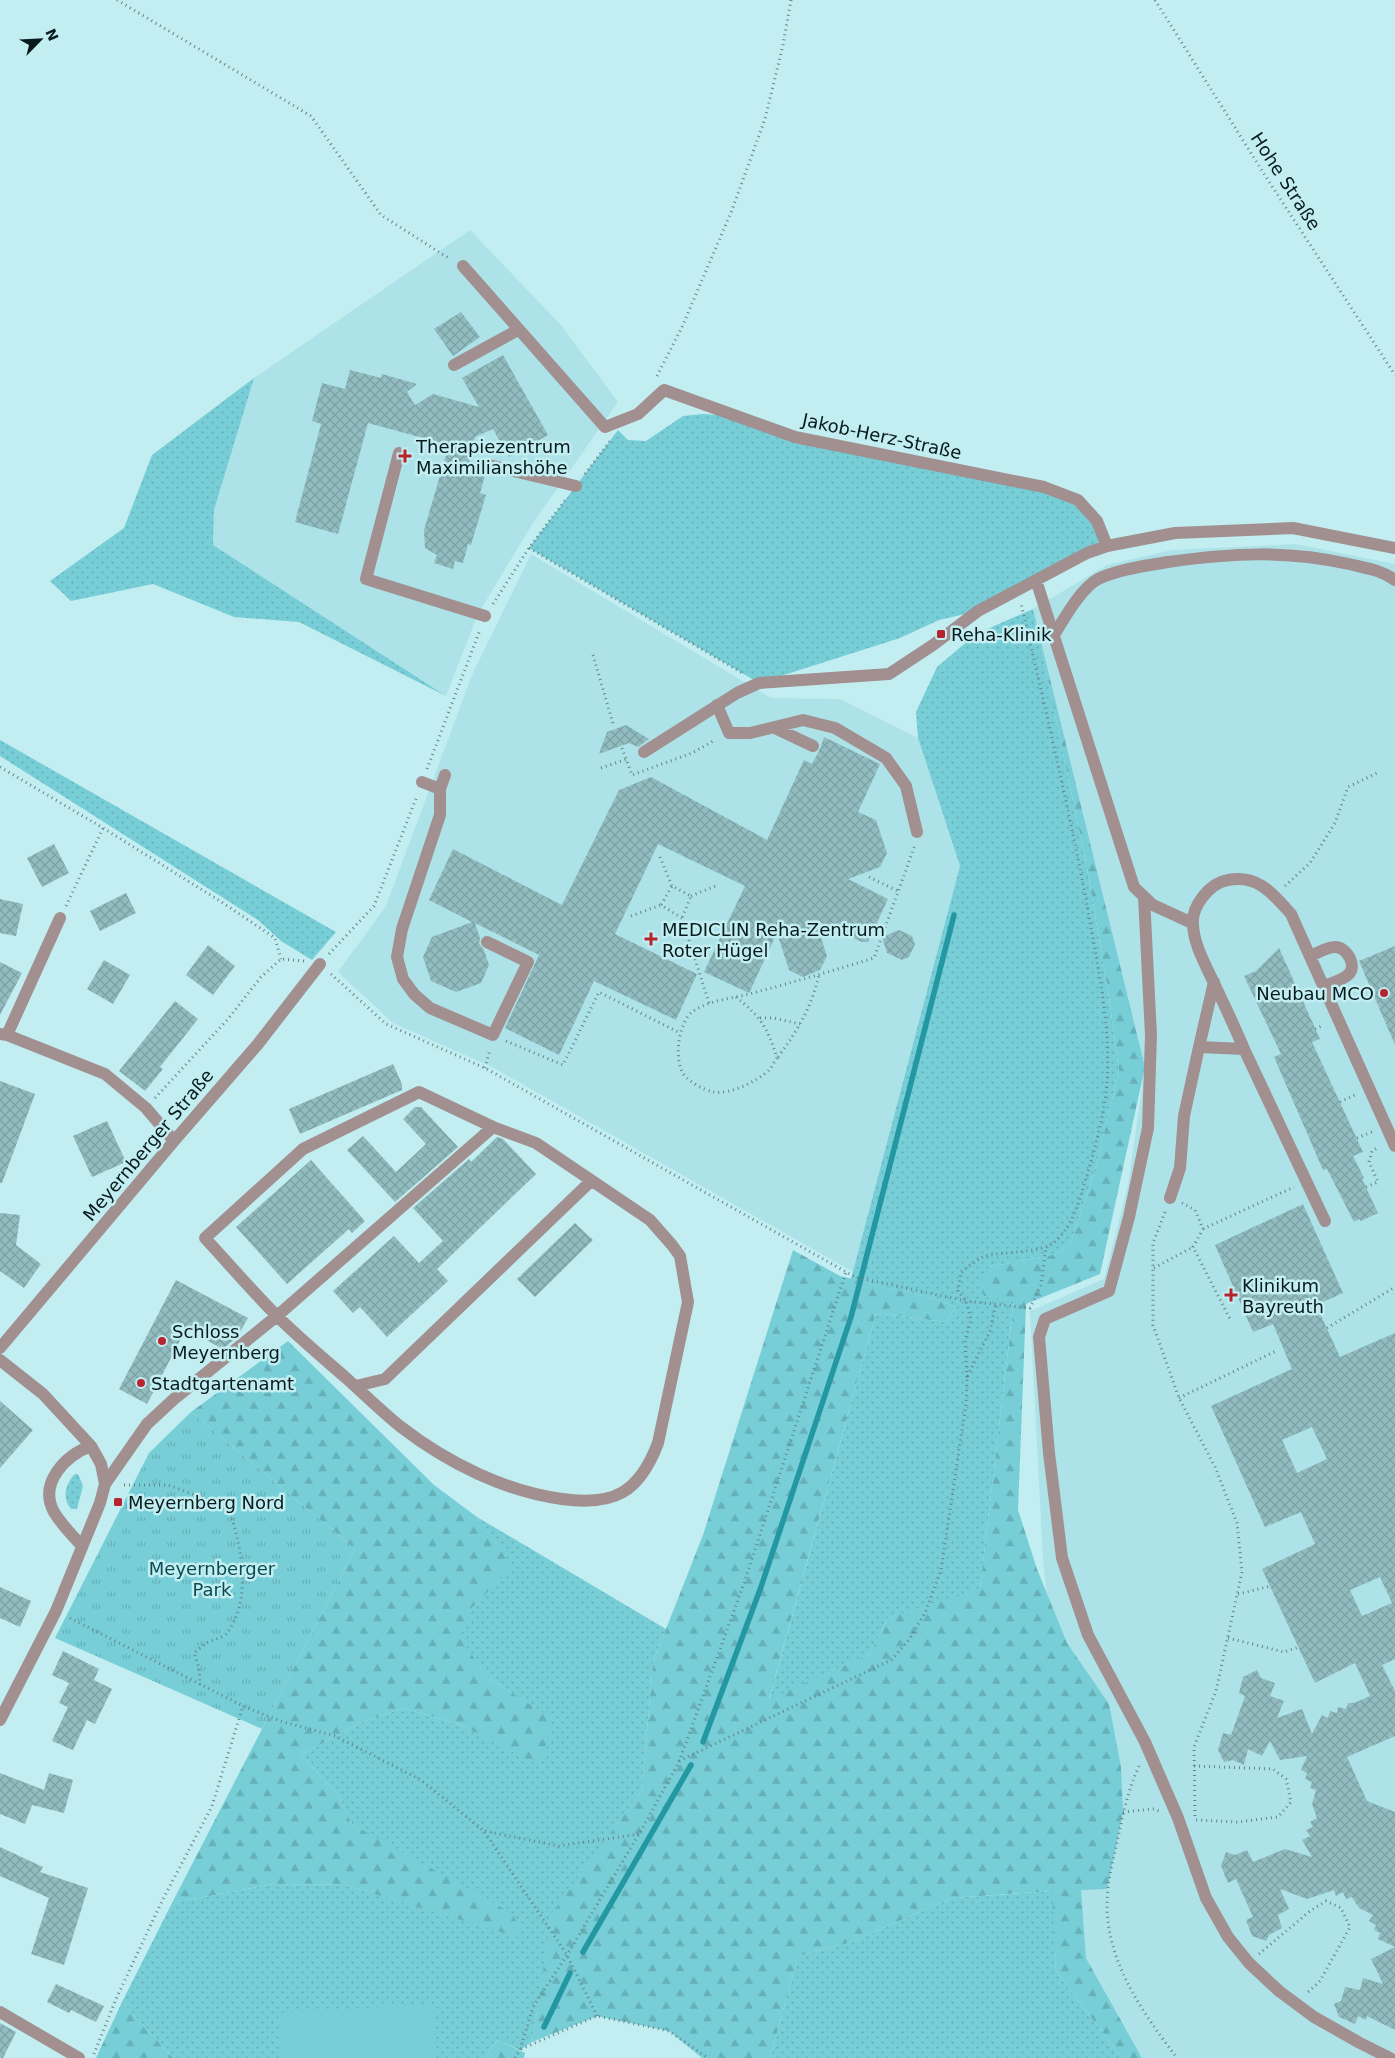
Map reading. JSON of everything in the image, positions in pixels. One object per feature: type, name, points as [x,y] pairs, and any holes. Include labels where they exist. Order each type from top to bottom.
[{"type":"street","points":[[454,365],[518,330],[463,266]]},
{"type":"street","name":"Jakob-Herz-Straße","points":[[518,330],[604,427],[638,414],[664,390],[795,437],[1044,487],[1078,500],[1097,521],[1107,546]]},
{"type":"street","points":[[399,453],[366,579],[485,616]]},
{"type":"street","points":[[489,465],[576,486]]},
{"type":"street","points":[[644,752],[737,693],[759,683],[889,674],[933,645],[978,611],[1087,553],[1107,546],[1175,534],[1293,528],[1395,548]]},
{"type":"street","points":[[1054,635],[1074,603],[1097,580],[1138,567],[1209,556],[1269,553],[1318,557],[1384,572],[1395,580]]},
{"type":"street","points":[[1036,580],[1134,887],[1153,905],[1192,923]]},
{"type":"street","points":[[717,705],[729,732],[750,733],[803,720],[835,728],[886,758],[906,786],[917,832]]},
{"type":"street","points":[[775,728],[813,746]]},
{"type":"street","points":[[445,775],[440,790],[440,815],[402,929],[397,957],[403,978],[414,994],[430,1008],[493,1035],[528,962],[487,942]]},
{"type":"street","points":[[422,782],[440,790]]},
{"type":"street","points":[[1325,1221],[1198,947],[1192,923],[1197,906],[1208,890],[1223,881],[1239,878],[1260,884],[1275,896],[1291,914],[1394,1143]]},
{"type":"street","points":[[1144,898],[1151,1036],[1148,1128],[1129,1217],[1109,1291],[1045,1319],[1039,1337],[1049,1453],[1062,1558],[1088,1635],[1147,1747],[1178,1818],[1206,1898],[1228,1937],[1249,1962],[1314,2017],[1390,2058]]},
{"type":"street","points":[[60,918],[4,1035],[105,1074],[146,1108],[174,1141]]},
{"type":"street","points":[[1310,956],[1332,947],[1343,949],[1352,962],[1351,971],[1348,976],[1324,986]]},
{"type":"street","name":"Meyernberger Straße","points":[[0,1348],[258,1044],[320,964]]},
{"type":"street","points":[[1170,1198],[1180,1168],[1184,1116],[1214,982]]},
{"type":"street","points":[[1199,1048],[1244,1049]]},
{"type":"street","points":[[419,1092],[493,1127],[536,1143],[591,1181],[650,1220],[672,1244],[680,1256],[688,1302],[658,1443],[651,1462],[639,1479],[624,1492],[609,1500],[585,1502],[534,1495],[456,1464],[401,1427],[277,1316],[205,1238],[303,1149],[419,1092]]},
{"type":"street","points":[[0,1720],[56,1610],[100,1503],[105,1484],[147,1424],[174,1399],[277,1316],[493,1127]]},
{"type":"street","points":[[356,1386],[385,1379],[591,1181]]},
{"type":"street","points":[[0,1360],[43,1394],[91,1446],[102,1464],[105,1484]]},
{"type":"street","points":[[81,1546],[54,1511],[49,1499],[55,1473],[77,1451],[91,1446]]},
{"type":"street","points":[[0,2012],[79,2058]]},
{"type":"path","points":[[117,0],[311,116],[382,215],[463,266]]},
{"type":"path","points":[[654,381],[682,327],[732,210],[765,119],[792,0]]},
{"type":"path","name":"Hohe Straße","points":[[1155,0],[1266,177],[1395,375]]},
{"type":"path","points":[[320,964],[374,906],[485,616],[529,548],[613,437]]},
{"type":"path","points":[[529,548],[759,683]]},
{"type":"path","points":[[679,1762],[891,1660],[909,1640],[925,1613],[941,1570],[966,1404],[965,1341],[971,1319],[966,1301],[958,1291],[961,1272],[982,1258],[1006,1252],[1046,1247],[1055,1242],[1064,1232],[1078,1205],[1096,1142],[1105,1101],[1107,1061],[1102,990],[1074,836],[1018,589]]},
{"type":"path","points":[[593,655],[614,727]]},
{"type":"path","points":[[622,748],[632,775],[692,753],[729,732]]},
{"type":"path","points":[[602,768],[644,752]]},
{"type":"path","points":[[0,767],[103,828],[220,901],[275,938],[281,959]]},
{"type":"path","points":[[1275,896],[1310,863],[1335,823],[1348,787],[1377,773]]},
{"type":"path","points":[[60,918],[103,828]]},
{"type":"path","points":[[819,975],[813,999],[800,1024],[768,1071],[750,1083],[730,1092],[713,1092],[689,1082],[681,1072],[677,1056],[680,1033],[690,1013],[709,1003],[819,975],[874,958],[913,853],[917,832]]},
{"type":"path","points":[[660,857],[672,886],[690,896]]},
{"type":"path","points":[[869,877],[898,891]]},
{"type":"path","points":[[709,1003],[682,918],[690,896],[718,885]]},
{"type":"path","points":[[632,916],[661,904],[672,886]]},
{"type":"path","points":[[661,904],[682,918]]},
{"type":"path","points":[[281,959],[320,964],[386,1024],[485,1068],[855,1277],[966,1301],[1030,1308],[1040,1285],[1046,1247]]},
{"type":"path","points":[[146,1108],[228,1019],[262,977],[281,959]]},
{"type":"path","points":[[493,1035],[563,1065],[599,992],[680,1033]]},
{"type":"path","points":[[736,997],[760,1018],[769,1034],[777,1058]]},
{"type":"path","points":[[760,1018],[774,1018],[800,1024]]},
{"type":"path","points":[[1366,1187],[1378,1182],[1369,1162],[1372,1151],[1394,1143]]},
{"type":"path","points":[[1154,1268],[1193,1247],[1203,1229],[1306,1182]]},
{"type":"path","points":[[1194,1766],[1273,1769],[1286,1779],[1291,1802],[1278,1817],[1238,1822],[1194,1820],[1196,1818],[1194,1766],[1194,1747],[1216,1691],[1242,1572],[1238,1523],[1214,1467],[1179,1398],[1153,1325],[1154,1243],[1170,1198],[1195,1210],[1203,1229]]},
{"type":"path","points":[[1193,1247],[1231,1321]]},
{"type":"path","points":[[515,2058],[520,2050],[533,2007],[639,1834],[679,1762],[744,1583],[846,1272]]},
{"type":"path","points":[[1327,1328],[1395,1287]]},
{"type":"path","points":[[967,1378],[990,1331],[996,1303]]},
{"type":"path","points":[[1179,1398],[1276,1351]]},
{"type":"path","points":[[105,1484],[168,1485],[228,1507],[238,1534],[244,1570],[238,1610],[226,1634],[205,1644],[194,1653],[199,1668],[200,1685]]},
{"type":"path","points":[[1238,1594],[1270,1586]]},
{"type":"path","points":[[56,1610],[243,1706],[280,1721],[334,1736],[422,1780],[484,1831],[567,1954],[597,2016]]},
{"type":"path","points":[[1228,1638],[1284,1652],[1299,1647]]},
{"type":"path","points":[[93,2058],[116,1999],[162,1901],[212,1806],[243,1706]]},
{"type":"path","points":[[1147,1747],[1133,1778],[1123,1812],[1108,1889],[1109,1932],[1125,1978],[1146,2016],[1177,2058]]},
{"type":"path","points":[[1123,1812],[1154,1809],[1178,1818]]},
{"type":"path","points":[[484,1831],[559,1846],[639,1834]]},
{"type":"path","points":[[1249,1962],[1310,1911],[1326,1901],[1341,1908],[1350,1927],[1320,1981],[1296,2003]]},
{"type":"path","points":[[520,2050],[597,2016],[669,2031],[708,2058]]},
{"type":"shaded area","name":"Therapiezentrum Maximilianshöhe","points":[[470,230],[561,325],[618,402],[533,523],[478,614],[446,696],[213,545],[214,510],[254,378]]},
{"type":"shaded area","name":"Klinikum Bayreuth","points":[[1296,544],[1395,564],[1395,2058],[1142,2058],[1086,1958],[1043,1560],[1030,1311],[1104,1279],[1128,1185],[1145,1067],[1033,609],[1107,565],[1172,550]]},
{"type":"shaded area","name":"MEDICLIN Reha-Zentrum Roter Hügel","points":[[531,554],[771,698],[840,699],[918,738],[960,866],[853,1272],[492,1067],[393,1023],[338,972],[386,906],[472,675]]},
{"type":"green space","points":[[254,378],[214,510],[213,545],[446,696],[299,622],[234,617],[153,584],[71,601],[50,581],[124,528],[152,455]]},
{"type":"green space","points":[[703,414],[737,416],[795,437],[1078,500],[1107,546],[978,611],[939,620],[900,638],[759,683],[529,548],[618,430],[628,440],[646,441],[683,416]]},
{"type":"green space","points":[[1033,609],[1087,868],[1108,990],[1119,1071],[1095,1170],[1070,1245],[1057,1254],[989,1267],[984,1296],[1014,1299],[980,1589],[888,1618],[870,1654],[769,1700],[876,1313],[946,1322],[956,1308],[939,1300],[851,1279],[960,866],[918,738],[916,712],[937,667],[976,634]]},
{"type":"green space","points":[[1033,609],[1145,1067],[1100,1274],[1026,1304],[1018,1510],[1037,1569],[1067,1643],[1109,1704],[1121,1767],[1123,1812],[1107,1889],[1081,1890],[1086,1958],[1142,2058],[1122,2058],[1056,1971],[1052,1891],[951,1898],[849,1943],[798,1956],[770,2058],[702,2058],[669,2031],[597,2016],[532,2042],[552,1913],[642,1790],[653,1662],[703,1535],[793,1250],[840,1276],[939,1300],[956,1308],[946,1322],[876,1313],[769,1699],[870,1654],[888,1618],[980,1588],[1014,1300],[984,1296],[980,1280],[989,1267],[1057,1254],[1070,1245],[1095,1170],[1119,1071],[1108,990],[1087,868]]},
{"type":"green space","points":[[0,740],[336,932],[312,960],[281,941],[258,920],[0,756]]},
{"type":"green space","points":[[288,1341],[434,1485],[477,1517],[513,1566],[471,1609],[460,1637],[487,1677],[553,1719],[540,1766],[461,1725],[403,1708],[360,1723],[301,1755],[338,1795],[352,1824],[513,1914],[524,1939],[345,1885],[274,1884],[172,1903],[355,1549],[191,1412]]},
{"type":"green space","name":"Meyernberger Park","points":[[191,1412],[355,1549],[262,1729],[55,1638],[149,1453]]},
{"type":"green space","points":[[75,1474],[78,1474],[83,1486],[77,1509],[71,1509],[66,1500],[66,1491],[69,1482]]},
{"type":"green space","points":[[477,1517],[666,1629],[653,1662],[642,1790],[553,1913],[532,2042],[520,2050],[497,2040],[485,2058],[173,2058],[122,2002],[172,1903],[274,1884],[345,1885],[421,1907],[403,1854],[352,1824],[338,1795],[301,1755],[360,1723],[403,1708],[461,1725],[540,1765],[552,1719],[487,1677],[459,1637],[471,1609],[512,1566]]},
{"type":"green space","points":[[1053,1891],[1056,1971],[1122,2058],[770,2058],[798,1956],[849,1943],[951,1898]]},
{"type":"green space","points":[[122,2002],[173,2058],[96,2058]]},
{"type":"green space","points":[[433,2004],[436,2058],[281,2058],[278,2013]]},
{"type":"green space","points":[[497,2040],[525,2053],[524,2058],[485,2058]]},
{"type":"building","points":[[461,312],[480,337],[453,356],[434,329]]},
{"type":"building","points":[[503,355],[548,435],[509,457],[493,429],[475,437],[469,461],[481,464],[481,468],[486,472],[480,493],[486,495],[471,545],[468,544],[463,563],[455,561],[453,569],[434,563],[437,555],[425,548],[424,530],[449,445],[368,423],[338,534],[295,522],[321,424],[312,421],[322,383],[345,389],[350,370],[381,378],[382,374],[417,384],[407,392],[415,405],[433,394],[479,407],[462,378]]},
{"type":"building","points":[[626,725],[649,739],[638,747],[629,743],[599,754],[607,732]]},
{"type":"building","points":[[824,737],[880,764],[858,812],[876,820],[887,853],[880,867],[848,879],[888,899],[868,942],[862,942],[815,920],[827,956],[820,970],[803,977],[789,970],[777,933],[749,993],[704,972],[745,886],[658,844],[615,934],[697,974],[676,1020],[594,981],[559,1055],[505,1028],[539,955],[475,923],[480,938],[479,943],[484,950],[489,965],[481,983],[456,992],[431,981],[423,957],[432,937],[472,922],[429,900],[453,849],[562,905],[619,790],[651,777],[767,840],[804,760],[812,764]]},
{"type":"building","points":[[54,844],[69,873],[42,887],[27,858]]},
{"type":"building","points":[[126,893],[136,913],[100,931],[90,911]]},
{"type":"building","points":[[0,899],[23,904],[16,936],[0,933]]},
{"type":"building","points":[[899,930],[912,936],[915,944],[909,957],[902,960],[887,953],[882,937]]},
{"type":"building","points":[[208,945],[235,966],[213,995],[186,975]]},
{"type":"building","name":"Neubau MCO","points":[[1395,946],[1395,1045],[1359,961]]},
{"type":"building","points":[[1279,948],[1320,1039],[1312,1042],[1363,1152],[1353,1156],[1378,1213],[1361,1221],[1359,1219],[1354,1222],[1327,1169],[1323,1170],[1274,1057],[1281,1054],[1244,976],[1256,971]]},
{"type":"building","points":[[104,960],[130,975],[113,1004],[87,989]]},
{"type":"building","points":[[0,962],[22,973],[0,1015]]},
{"type":"building","points":[[175,1001],[198,1019],[160,1067],[163,1069],[145,1091],[119,1071]]},
{"type":"building","points":[[393,1064],[402,1084],[402,1090],[300,1134],[289,1109]]},
{"type":"building","points":[[0,1081],[35,1094],[2,1183],[0,1183]]},
{"type":"building","points":[[415,1107],[421,1107],[458,1147],[395,1202],[347,1150],[363,1136],[396,1172],[426,1144],[403,1119]]},
{"type":"building","points":[[107,1121],[126,1162],[92,1177],[73,1136]]},
{"type":"building","points":[[497,1137],[503,1139],[536,1174],[437,1269],[448,1281],[387,1337],[360,1307],[353,1313],[333,1291],[394,1236],[419,1263],[443,1241],[413,1208],[469,1159],[471,1162]]},
{"type":"building","points":[[311,1160],[365,1221],[352,1233],[349,1229],[287,1284],[236,1227]]},
{"type":"building","points":[[1303,1204],[1343,1293],[1316,1305],[1340,1357],[1395,1333],[1395,1659],[1382,1665],[1395,1691],[1395,1736],[1347,1757],[1367,1801],[1395,1812],[1395,1947],[1378,1939],[1380,1933],[1374,1930],[1376,1925],[1369,1921],[1373,1915],[1359,1908],[1352,1897],[1346,1899],[1343,1892],[1336,1896],[1334,1890],[1307,1899],[1280,1889],[1289,1909],[1278,1915],[1282,1928],[1269,1935],[1266,1941],[1252,1936],[1246,1920],[1253,1917],[1236,1879],[1228,1883],[1221,1866],[1226,1852],[1235,1855],[1247,1850],[1253,1862],[1285,1849],[1312,1857],[1302,1840],[1310,1836],[1306,1830],[1313,1827],[1310,1822],[1317,1818],[1312,1804],[1316,1790],[1310,1788],[1312,1782],[1305,1779],[1307,1773],[1301,1770],[1307,1756],[1280,1760],[1270,1741],[1262,1756],[1248,1749],[1244,1765],[1233,1760],[1224,1762],[1218,1750],[1223,1733],[1231,1735],[1245,1696],[1239,1693],[1243,1677],[1257,1670],[1261,1678],[1275,1683],[1270,1696],[1284,1701],[1277,1718],[1302,1709],[1312,1734],[1322,1715],[1328,1718],[1330,1711],[1337,1713],[1338,1707],[1346,1709],[1348,1703],[1354,1703],[1370,1696],[1355,1663],[1315,1683],[1262,1569],[1315,1544],[1301,1512],[1265,1527],[1211,1406],[1292,1369],[1273,1324],[1253,1332],[1215,1245]],"holes":[[[1312,1427],[1327,1459],[1297,1473],[1282,1440]],[[1380,1577],[1392,1603],[1362,1616],[1350,1590]]]},
{"type":"building","points":[[0,1213],[20,1215],[16,1245],[41,1264],[24,1288],[0,1271]]},
{"type":"building","points":[[575,1223],[593,1240],[535,1297],[517,1279]]},
{"type":"building","name":"Schloss Meyernberg","points":[[176,1280],[248,1318],[237,1337],[223,1349],[186,1329],[147,1404],[119,1389]]},
{"type":"building","points":[[0,1401],[33,1430],[0,1468]]},
{"type":"building","points":[[0,1587],[31,1601],[20,1627],[0,1618]]},
{"type":"building","points":[[63,1651],[99,1669],[94,1680],[112,1689],[95,1724],[87,1720],[73,1750],[52,1741],[68,1707],[59,1703],[69,1683],[52,1675]]},
{"type":"building","points":[[0,1773],[44,1790],[49,1773],[73,1780],[64,1813],[32,1805],[25,1824],[0,1814]]},
{"type":"building","points":[[0,1847],[43,1867],[40,1872],[88,1888],[64,1965],[31,1954],[49,1898],[0,1876]]},
{"type":"building","points":[[1395,1947],[1395,2030],[1367,2016],[1366,2020],[1358,2016],[1355,2024],[1339,2017],[1334,2004],[1341,2001],[1345,1987],[1360,1990],[1363,1978],[1383,1984],[1371,1959]]},
{"type":"building","points":[[56,1984],[104,2006],[96,2022],[71,2010],[69,2013],[47,2002]]},
{"type":"building","points":[[0,2023],[16,2032],[3,2058],[0,2058]]},
{"type":"waterway","points":[[703,1742],[761,1587],[851,1317],[954,915]]},
{"type":"waterway","points":[[583,1952],[691,1765]]},
{"type":"waterway","points":[[544,2027],[570,1973]]},
{"type":"place","name":"Therapiezentrum Maximilianshöhe","points":[[405,456]]},
{"type":"place","name":"Reha-Klinik","points":[[941,634]]},
{"type":"place","name":"MEDICLIN Reha-Zentrum Roter Hügel","points":[[651,939]]},
{"type":"place","name":"Neubau MCO","points":[[1384,993]]},
{"type":"place","name":"Klinikum Bayreuth","points":[[1231,1295]]},
{"type":"place","name":"Schloss Meyernberg","points":[[162,1341]]},
{"type":"place","name":"Stadtgartenamt","points":[[141,1383]]},
{"type":"place","name":"Meyernberg Nord","points":[[118,1502]]}]
